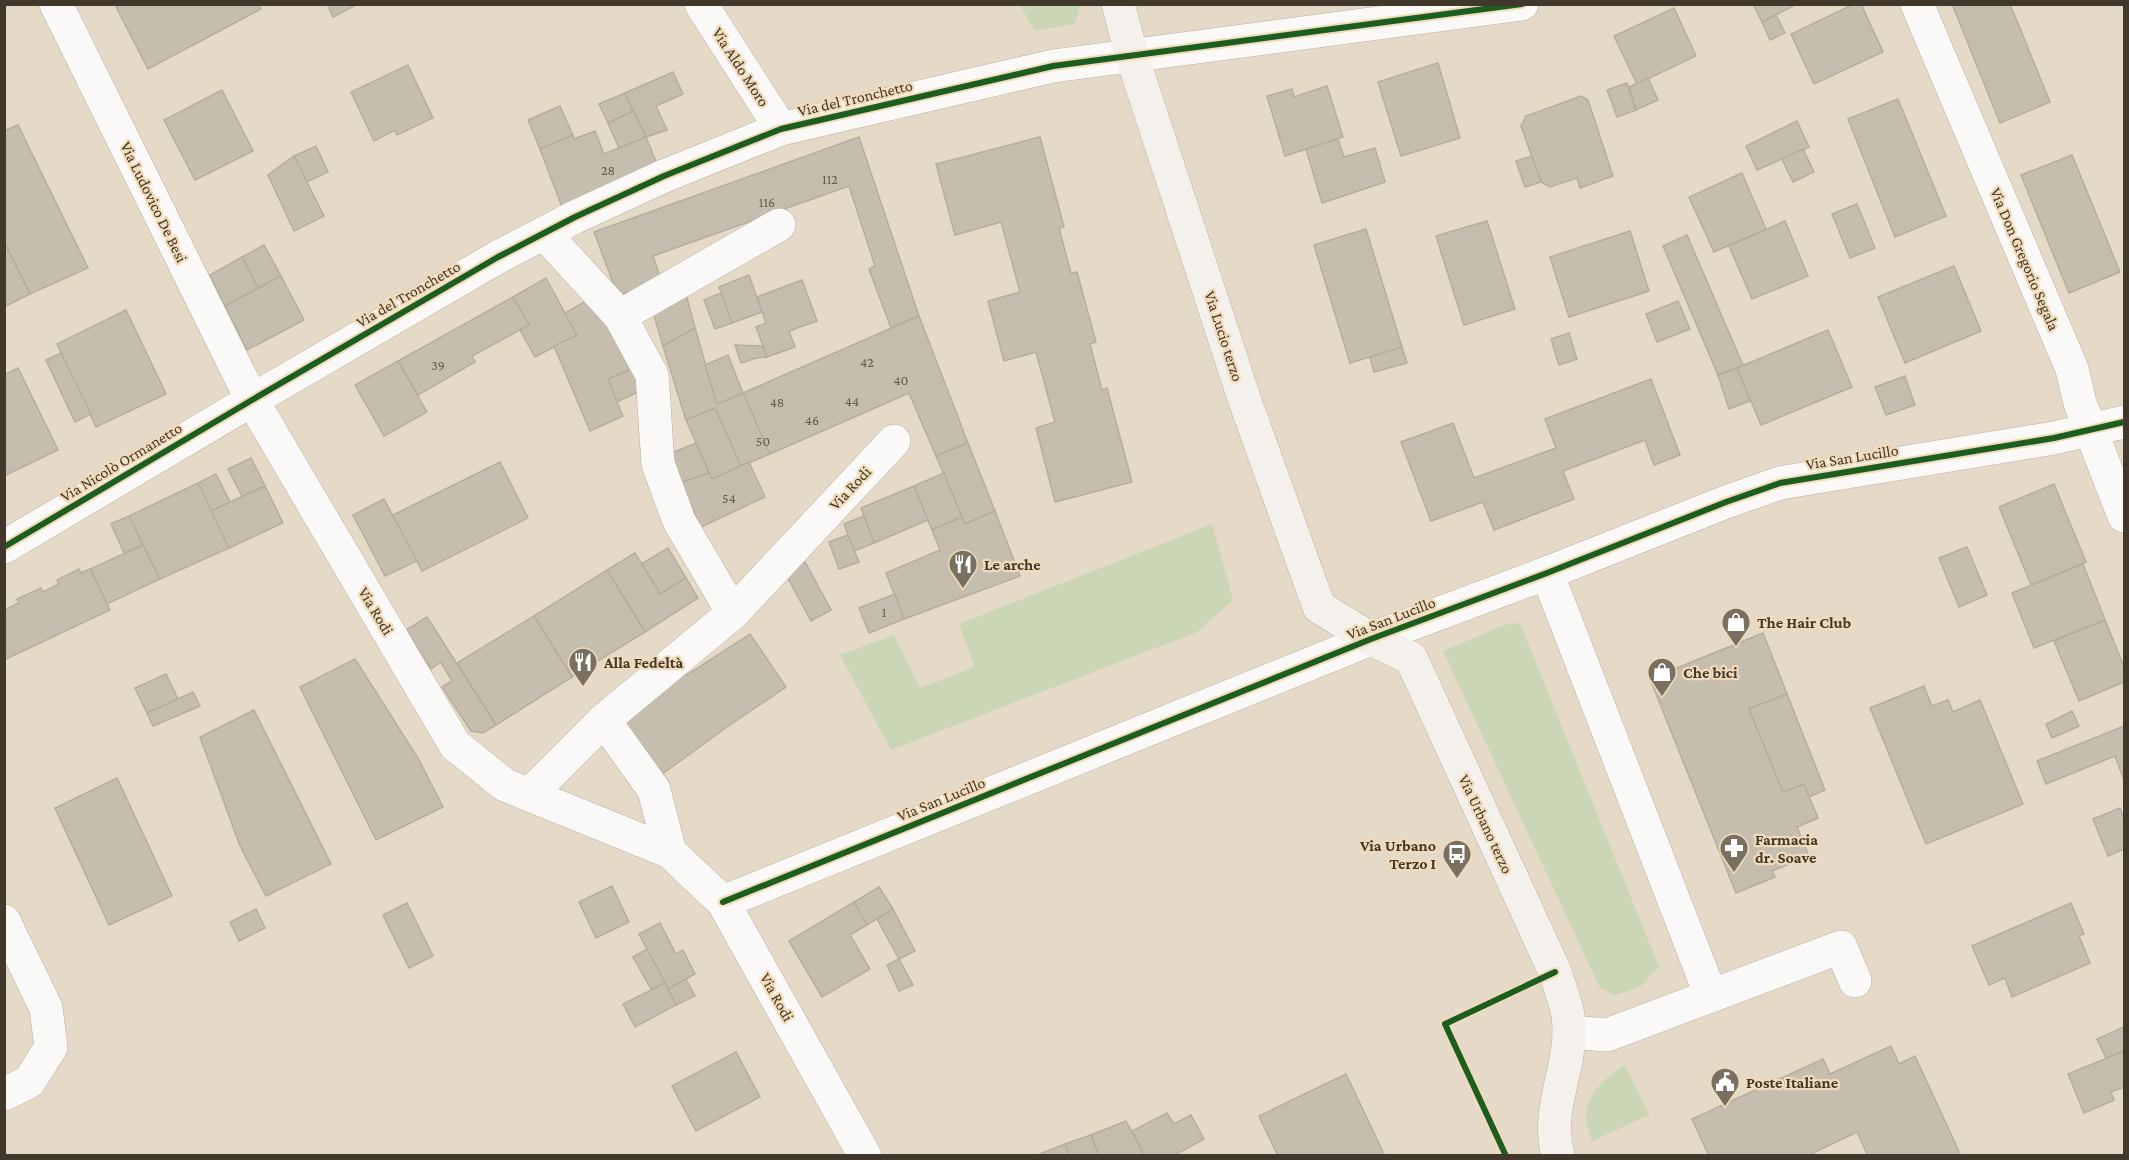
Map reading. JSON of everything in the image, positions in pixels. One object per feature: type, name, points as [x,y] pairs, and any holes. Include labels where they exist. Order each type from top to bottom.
[{"type":"street","name":"Via Ludovico De Besi","points":[[57,4],[252,400]]},
{"type":"street","name":"Via Aldo Moro","points":[[701,4],[781,129]]},
{"type":"street","name":"Via Lucio terzo","points":[[1118,4],[1132,56],[1245,401],[1319,607],[1371,639]]},
{"type":"street","name":"Via del Tronchetto","points":[[252,400],[498,257],[575,217],[664,176],[781,129],[1053,66],[1522,4]]},
{"type":"street","name":"Via Don Gregorio Segala","points":[[1917,4],[2072,369],[2080,403],[2124,516]]},
{"type":"street","points":[[620,316],[779,225]]},
{"type":"street","points":[[544,233],[620,316],[652,375],[657,464],[679,521],[733,613]]},
{"type":"street","name":"Via Nicolò Ormanetto","points":[[4,547],[252,400]]},
{"type":"street","name":"Via Rodi","points":[[252,400],[455,745],[505,785],[670,852],[723,902],[865,1155]]},
{"type":"street","name":"Via San Lucillo","points":[[723,902],[1371,639],[1780,483],[2090,431],[2124,422]]},
{"type":"street","name":"Via Rodi","points":[[529,795],[604,720],[733,613],[894,441]]},
{"type":"street","points":[[1547,573],[1711,996]]},
{"type":"street","name":"Via Urbano terzo","points":[[1371,639],[1411,658],[1556,972],[1568,1016],[1569,1032],[1555,1107],[1555,1143],[1558,1155]]},
{"type":"street","points":[[604,720],[654,790],[670,852]]},
{"type":"street","points":[[4,921],[46,1008],[51,1047],[29,1082],[4,1094]]},
{"type":"street","points":[[1569,1032],[1607,1035],[1841,947],[1855,981]]},
{"type":"green space","points":[[1020,5],[1080,5],[1075,24],[1035,31]]},
{"type":"green space","points":[[1212,524],[1233,600],[1197,632],[891,750],[840,655],[894,635],[920,688],[975,667],[959,624]]},
{"type":"green space","points":[[1520,623],[1659,967],[1640,987],[1615,995],[1600,988],[1443,651],[1504,625]]},
{"type":"green space","points":[[1625,1065],[1649,1115],[1592,1141],[1586,1117],[1590,1100],[1605,1080]]},
{"type":"building","points":[[121,4],[258,4],[261,9],[148,69],[116,7]]},
{"type":"building","points":[[327,4],[358,4],[333,17]]},
{"type":"building","points":[[1753,4],[1797,4],[1762,22]]},
{"type":"building","points":[[1854,4],[1861,4],[1883,52],[1814,84],[1791,34]]},
{"type":"building","points":[[1952,4],[2010,4],[2050,102],[2000,123]]},
{"type":"building","points":[[1674,8],[1696,56],[1637,84],[1614,36]]},
{"type":"building","points":[[1776,15],[1785,33],[1770,40],[1762,22]]},
{"type":"building","points":[[1438,63],[1460,138],[1401,156],[1378,82]]},
{"type":"building","points":[[408,65],[433,118],[397,135],[395,130],[374,141],[351,92]]},
{"type":"building","points":[[673,72],[683,94],[656,106],[667,130],[646,137],[625,93]]},
{"type":"building","points":[[1648,78],[1658,100],[1636,110],[1629,87]]},
{"type":"building","points":[[1627,83],[1636,110],[1617,117],[1607,90]]},
{"type":"building","points":[[1327,86],[1343,137],[1285,156],[1267,96],[1292,89],[1294,97]]},
{"type":"building","points":[[222,90],[253,151],[195,180],[164,120]]},
{"type":"building","points":[[625,93],[633,111],[608,123],[599,104]]},
{"type":"building","points":[[1581,96],[1588,100],[1613,176],[1580,188],[1577,178],[1550,187],[1541,182],[1521,126],[1526,116]]},
{"type":"building","points":[[1898,99],[1946,216],[1895,237],[1848,119]]},
{"type":"building","points":[[560,106],[573,135],[540,149],[528,120]]},
{"type":"building","points":[[633,111],[646,137],[619,148],[608,123]]},
{"type":"building","points":[[1797,121],[1809,147],[1757,170],[1746,146]]},
{"type":"building","points":[[18,125],[88,268],[30,294],[4,242],[4,131]]},
{"type":"building","points":[[595,131],[604,154],[646,137],[659,169],[562,207],[540,149],[573,135],[574,139]]},
{"type":"building","points":[[859,137],[919,316],[891,328],[869,269],[875,266],[849,186],[653,256],[661,280],[618,296],[594,232]]},
{"type":"building","points":[[1040,137],[1064,227],[1059,228],[1071,273],[1077,272],[1096,342],[1090,344],[1102,390],[1107,388],[1132,482],[1055,502],[1036,428],[1055,422],[1036,352],[1004,361],[988,301],[1020,292],[1001,222],[955,235],[936,164]]},
{"type":"building","points":[[1338,139],[1344,157],[1375,148],[1385,182],[1322,203],[1306,149]]},
{"type":"building","points":[[316,146],[328,172],[307,182],[294,156]]},
{"type":"building","points":[[1803,149],[1814,172],[1793,182],[1782,159]]},
{"type":"building","points":[[2072,155],[2120,272],[2069,293],[2021,175]]},
{"type":"building","points":[[294,156],[324,216],[294,231],[268,175]]},
{"type":"building","points":[[1532,156],[1541,182],[1525,187],[1516,161]]},
{"type":"building","points":[[1742,173],[1766,229],[1714,252],[1689,197]]},
{"type":"building","points":[[1857,204],[1875,248],[1850,258],[1832,214]]},
{"type":"building","points":[[1487,221],[1515,309],[1464,325],[1436,236]]},
{"type":"building","points":[[1785,221],[1808,276],[1752,299],[1729,246]]},
{"type":"building","points":[[1366,229],[1402,347],[1350,363],[1314,245]]},
{"type":"building","points":[[1630,231],[1649,291],[1569,317],[1550,257]]},
{"type":"building","points":[[1687,235],[1743,365],[1718,375],[1663,246]]},
{"type":"building","points":[[4,242],[30,294],[4,307]]},
{"type":"building","points":[[264,245],[281,276],[258,288],[242,257]]},
{"type":"building","points":[[242,257],[258,288],[225,306],[210,275]]},
{"type":"building","points":[[1954,266],[1981,331],[1905,363],[1878,297]]},
{"type":"building","points":[[749,275],[762,312],[732,323],[719,287]]},
{"type":"building","points":[[281,276],[304,320],[247,350],[225,306]]},
{"type":"building","points":[[546,278],[577,335],[535,357],[520,330],[529,325],[513,297]]},
{"type":"building","points":[[802,280],[817,321],[789,331],[795,347],[767,357],[756,327],[766,323],[757,297]]},
{"type":"building","points":[[721,293],[732,323],[715,329],[704,300]]},
{"type":"building","points":[[686,294],[695,328],[663,346],[653,312]]},
{"type":"building","points":[[513,297],[529,325],[472,356],[475,362],[418,395],[398,361]]},
{"type":"building","points":[[586,301],[617,335],[633,368],[608,379],[623,416],[590,431],[554,346],[577,335],[565,313]]},
{"type":"building","points":[[1678,301],[1690,329],[1657,342],[1646,314]]},
{"type":"building","points":[[126,310],[166,394],[96,427],[57,344]]},
{"type":"building","points":[[919,316],[968,443],[936,456],[909,393],[770,454],[743,393]]},
{"type":"building","points":[[695,328],[717,404],[743,393],[770,454],[741,466],[715,408],[686,420],[663,346]]},
{"type":"building","points":[[1828,330],[1852,387],[1761,425],[1737,368]]},
{"type":"building","points":[[1569,333],[1577,359],[1559,365],[1551,339]]},
{"type":"building","points":[[735,345],[762,346],[767,357],[741,363]]},
{"type":"building","points":[[1402,347],[1407,363],[1374,372],[1370,357]]},
{"type":"building","points":[[61,353],[91,414],[75,422],[46,360]]},
{"type":"building","points":[[728,355],[743,393],[717,404],[705,365]]},
{"type":"building","points":[[398,361],[427,412],[384,436],[355,385]]},
{"type":"building","points":[[18,368],[58,450],[4,476],[4,375]]},
{"type":"building","points":[[634,368],[642,390],[617,402],[608,379]]},
{"type":"building","points":[[1737,368],[1750,401],[1729,409],[1718,375]]},
{"type":"building","points":[[1905,376],[1915,405],[1886,415],[1875,387]]},
{"type":"building","points":[[1651,379],[1680,455],[1654,465],[1645,440],[1563,471],[1574,499],[1494,530],[1483,502],[1431,521],[1401,442],[1453,423],[1474,478],[1556,448],[1545,419]]},
{"type":"building","points":[[715,408],[741,466],[712,479],[686,420]]},
{"type":"building","points":[[696,443],[709,473],[680,483],[667,455]]},
{"type":"building","points":[[968,443],[995,511],[965,524],[936,456]]},
{"type":"building","points":[[251,458],[265,486],[242,496],[228,469]]},
{"type":"building","points":[[500,462],[528,518],[422,571],[393,515]]},
{"type":"building","points":[[749,462],[765,497],[701,527],[680,483],[709,473],[712,479]]},
{"type":"building","points":[[944,473],[962,517],[932,530],[914,486]]},
{"type":"building","points":[[216,474],[230,502],[211,511],[198,483]]},
{"type":"building","points":[[198,483],[229,548],[160,579],[129,516]]},
{"type":"building","points":[[2054,484],[2086,562],[2031,585],[1999,507]]},
{"type":"building","points":[[265,486],[283,523],[229,548],[211,511]]},
{"type":"building","points":[[914,486],[928,520],[874,543],[861,508]]},
{"type":"building","points":[[384,499],[417,561],[385,576],[353,515]]},
{"type":"building","points":[[995,511],[1020,576],[904,619],[886,573],[940,550],[932,530],[962,517],[965,524]]},
{"type":"building","points":[[129,516],[143,545],[124,553],[111,524]]},
{"type":"building","points":[[864,516],[874,543],[854,551],[844,524]]},
{"type":"building","points":[[848,535],[859,562],[839,569],[829,542]]},
{"type":"building","points":[[143,545],[160,579],[107,604],[90,569]]},
{"type":"building","points":[[1967,547],[1987,595],[1959,607],[1939,558]]},
{"type":"building","points":[[668,548],[686,578],[660,594],[641,564]]},
{"type":"building","points":[[635,553],[660,594],[686,578],[698,598],[645,632],[607,570]]},
{"type":"building","points":[[803,558],[831,610],[811,621],[783,569]]},
{"type":"building","points":[[2083,564],[2105,620],[2034,648],[2012,593]]},
{"type":"building","points":[[79,569],[81,573],[90,569],[110,610],[4,660],[4,610],[19,603],[17,599],[41,588],[43,592],[59,584],[57,580]]},
{"type":"building","points":[[607,570],[645,632],[572,677],[534,616]]},
{"type":"building","points":[[895,594],[904,619],[869,633],[859,608]]},
{"type":"building","points":[[534,616],[572,677],[496,725],[457,663]]},
{"type":"building","points":[[427,617],[496,725],[483,733],[471,731],[442,687],[452,681],[441,662],[431,669],[406,630]]},
{"type":"building","points":[[2105,620],[2124,667],[2124,682],[2079,701],[2054,641]]},
{"type":"building","points":[[1763,633],[1787,694],[1749,709],[1783,792],[1804,784],[1818,818],[1797,827],[1809,856],[1772,871],[1775,877],[1736,893],[1650,679]]},
{"type":"building","points":[[750,634],[786,687],[658,777],[615,716],[682,669],[687,675]]},
{"type":"building","points":[[355,659],[418,758],[443,807],[376,840],[300,687]]},
{"type":"building","points":[[166,674],[178,699],[147,713],[135,688]]},
{"type":"building","points":[[1924,686],[1932,706],[1948,700],[1953,712],[1980,700],[2023,804],[1926,844],[1870,708]]},
{"type":"building","points":[[193,692],[200,706],[153,726],[147,713]]},
{"type":"building","points":[[1787,694],[1825,790],[1809,797],[1804,784],[1783,792],[1749,709]]},
{"type":"building","points":[[254,710],[331,864],[266,896],[240,846],[200,737]]},
{"type":"building","points":[[2072,711],[2079,726],[2052,738],[2046,724]]},
{"type":"building","points":[[2124,726],[2124,780],[2115,756],[2046,784],[2037,761]]},
{"type":"building","points":[[117,778],[172,896],[109,925],[55,808]]},
{"type":"building","points":[[2120,808],[2124,819],[2124,849],[2108,856],[2093,819]]},
{"type":"building","points":[[612,886],[629,922],[596,938],[579,902]]},
{"type":"building","points":[[879,887],[893,909],[867,925],[854,902]]},
{"type":"building","points":[[854,902],[867,925],[850,935],[870,969],[822,997],[789,941]]},
{"type":"building","points":[[407,903],[433,956],[409,968],[383,915]]},
{"type":"building","points":[[2071,903],[2084,934],[2079,936],[2090,963],[2012,997],[2005,978],[1989,985],[1972,946]]},
{"type":"building","points":[[256,909],[265,928],[239,941],[230,922]]},
{"type":"building","points":[[893,909],[915,951],[899,959],[877,919]]},
{"type":"building","points":[[660,923],[676,954],[683,950],[695,974],[668,989],[639,934]]},
{"type":"building","points":[[647,949],[665,983],[651,989],[633,957]]},
{"type":"building","points":[[899,959],[913,985],[899,991],[887,965]]},
{"type":"building","points":[[686,979],[695,996],[676,1005],[668,989]]},
{"type":"building","points":[[665,983],[676,1005],[635,1027],[623,1004]]},
{"type":"building","points":[[2124,1027],[2124,1051],[2106,1058],[2097,1039]]},
{"type":"building","points":[[1891,1046],[1899,1064],[1915,1056],[1961,1156],[1868,1156],[1857,1132],[1807,1156],[1709,1156],[1692,1119],[1823,1059],[1830,1074]]},
{"type":"building","points":[[2124,1051],[2124,1087],[2111,1092],[2114,1100],[2084,1113],[2068,1074]]},
{"type":"building","points":[[736,1052],[760,1097],[696,1131],[672,1086]]},
{"type":"building","points":[[1346,1074],[1385,1156],[1278,1156],[1259,1116]]},
{"type":"building","points":[[1167,1113],[1174,1124],[1191,1115],[1204,1139],[1173,1156],[1145,1156],[1132,1131]]},
{"type":"building","points":[[1126,1121],[1145,1156],[1099,1156],[1091,1135]]},
{"type":"building","points":[[1091,1135],[1099,1156],[1070,1156],[1065,1144]]},
{"type":"building","points":[[1065,1144],[1070,1156],[1035,1156]]},
{"type":"cycle path","points":[[4,547],[498,257],[575,217],[664,176],[781,129],[1053,66],[1522,4]]},
{"type":"cycle path","points":[[723,902],[1371,639],[1780,483],[2054,438],[2124,422]]},
{"type":"cycle path","points":[[1506,1156],[1445,1024],[1555,972]]},
{"type":"place","name":"Le arche","points":[[963,590]]},
{"type":"place","name":"The Hair Club","points":[[1736,648]]},
{"type":"place","name":"Alla Fedeltà","points":[[583,688]]},
{"type":"place","name":"Che bici","points":[[1662,698]]},
{"type":"place","name":"Farmacia dr. Soave","points":[[1734,874]]},
{"type":"place","name":"Via Urbano Terzo I","points":[[1457,880]]},
{"type":"place","name":"Poste Italiane","points":[[1725,1108]]}]
